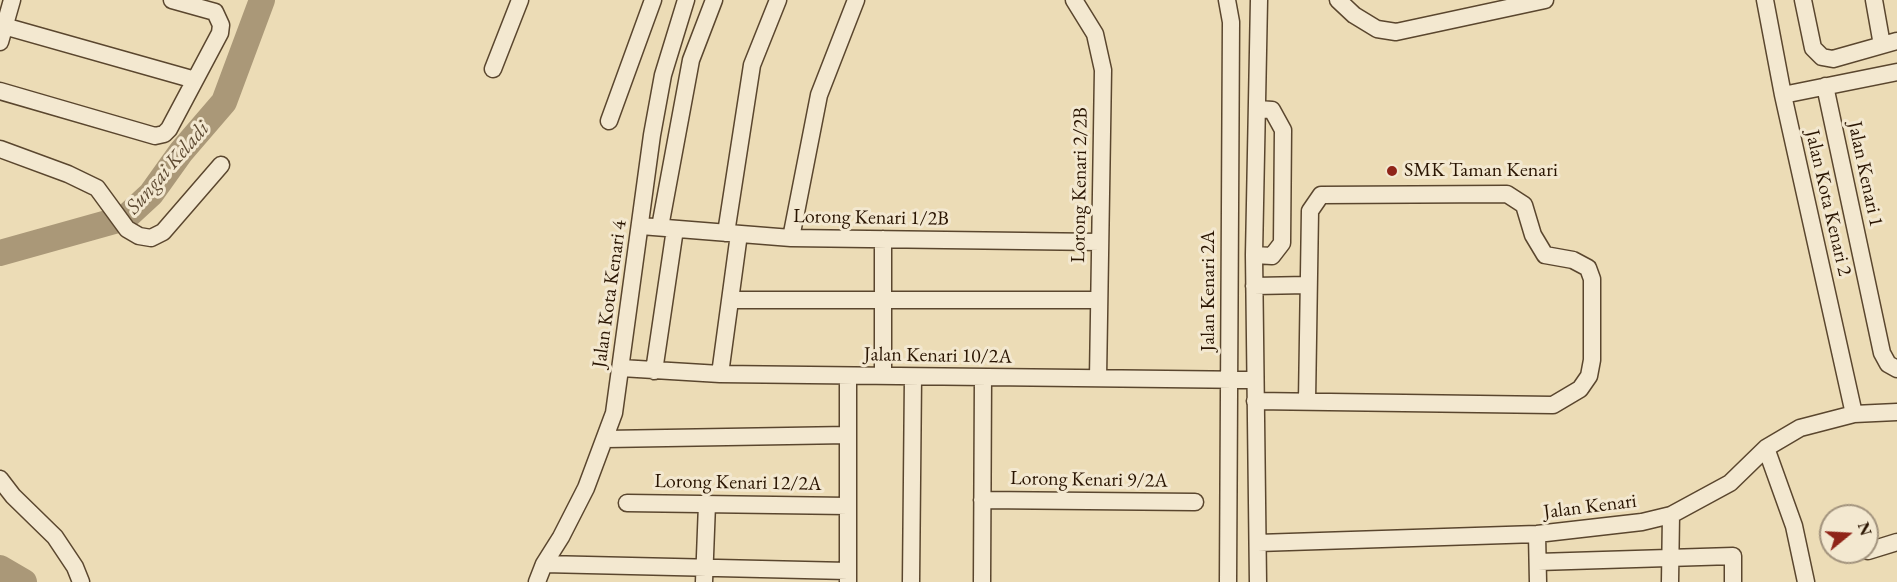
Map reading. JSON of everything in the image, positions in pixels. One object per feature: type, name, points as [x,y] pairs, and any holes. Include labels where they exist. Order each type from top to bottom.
[{"type":"street","points":[[12,0],[2,31],[195,80]]},
{"type":"street","points":[[0,91],[155,136],[169,129],[220,33],[220,18],[215,12],[172,0]]},
{"type":"street","points":[[493,69],[520,0]]},
{"type":"street","points":[[609,121],[653,0]]},
{"type":"street","name":"Jalan Kota Kenari 4","points":[[537,582],[544,564],[576,508],[606,439],[614,413],[663,75],[686,0]]},
{"type":"street","points":[[654,371],[667,228],[691,60],[714,0]]},
{"type":"street","points":[[720,374],[730,300],[733,233],[752,65],[778,0]]},
{"type":"street","points":[[791,238],[819,95],[856,0]]},
{"type":"street","name":"Lorong Kenari 2/2B","points":[[1074,0],[1095,34],[1101,56],[1098,378]]},
{"type":"street","name":"Jalan Kenari 2A","points":[[1227,0],[1231,22],[1228,582]]},
{"type":"street","points":[[1258,582],[1254,255],[1259,0]]},
{"type":"street","points":[[1338,0],[1354,15],[1377,29],[1396,32],[1545,0]]},
{"type":"street","name":"Jalan Kota Kenari 2","points":[[1765,0],[1783,95],[1854,414]]},
{"type":"street","points":[[1803,0],[1813,48],[1822,57],[1833,59],[1890,43],[1874,0]]},
{"type":"street","points":[[1783,95],[1897,72]]},
{"type":"street","name":"Jalan Kenari 1","points":[[1825,86],[1882,353],[1888,364],[1897,369]]},
{"type":"street","points":[[1254,255],[1272,256],[1282,243],[1283,130],[1272,110],[1258,109]]},
{"type":"street","points":[[0,149],[68,174],[97,188],[127,229],[139,237],[151,238],[163,232],[221,165]]},
{"type":"street","points":[[1255,401],[1553,405],[1580,389],[1589,375],[1592,360],[1592,279],[1588,268],[1573,260],[1545,255],[1533,235],[1524,205],[1507,194],[1321,195],[1314,201],[1310,211],[1307,401]]},
{"type":"street","name":"Lorong Kenari 1/2B","points":[[641,226],[791,238],[1100,242]]},
{"type":"street","points":[[883,239],[883,376]]},
{"type":"street","points":[[1254,286],[1308,285]]},
{"type":"street","points":[[730,300],[1099,300]]},
{"type":"street","name":"Jalan Kenari 10/2A","points":[[621,368],[720,374],[1255,380]]},
{"type":"street","points":[[544,564],[704,575],[848,576],[848,376]]},
{"type":"street","points":[[911,582],[913,376]]},
{"type":"street","points":[[982,582],[983,377]]},
{"type":"street","name":"Jalan Kenari","points":[[1258,543],[1537,534],[1642,522],[1671,515],[1730,483],[1766,448],[1800,428],[1854,414],[1897,412]]},
{"type":"street","points":[[606,439],[848,435]]},
{"type":"street","points":[[1766,448],[1794,526],[1806,582]]},
{"type":"street","points":[[0,479],[12,496],[55,537],[75,567],[81,582]]},
{"type":"street","name":"Lorong Kenari 9/2A","points":[[982,500],[1195,502]]},
{"type":"street","name":"Lorong Kenari 12/2A","points":[[627,503],[848,506]]},
{"type":"street","points":[[704,575],[707,504]]},
{"type":"street","points":[[1670,582],[1671,515]]},
{"type":"street","points":[[1537,534],[1538,582]]},
{"type":"street","points":[[1879,548],[1897,542]]},
{"type":"street","points":[[1538,562],[1733,556],[1733,582]]},
{"type":"waterway","name":"Sungai Keladi","points":[[0,253],[125,218],[151,194],[181,152],[224,102],[262,0]]},
{"type":"waterway","name":"Sungai Keladi","points":[[0,568],[24,582]]},
{"type":"place","name":"SMK Taman Kenari","points":[[1392,171]]}]
